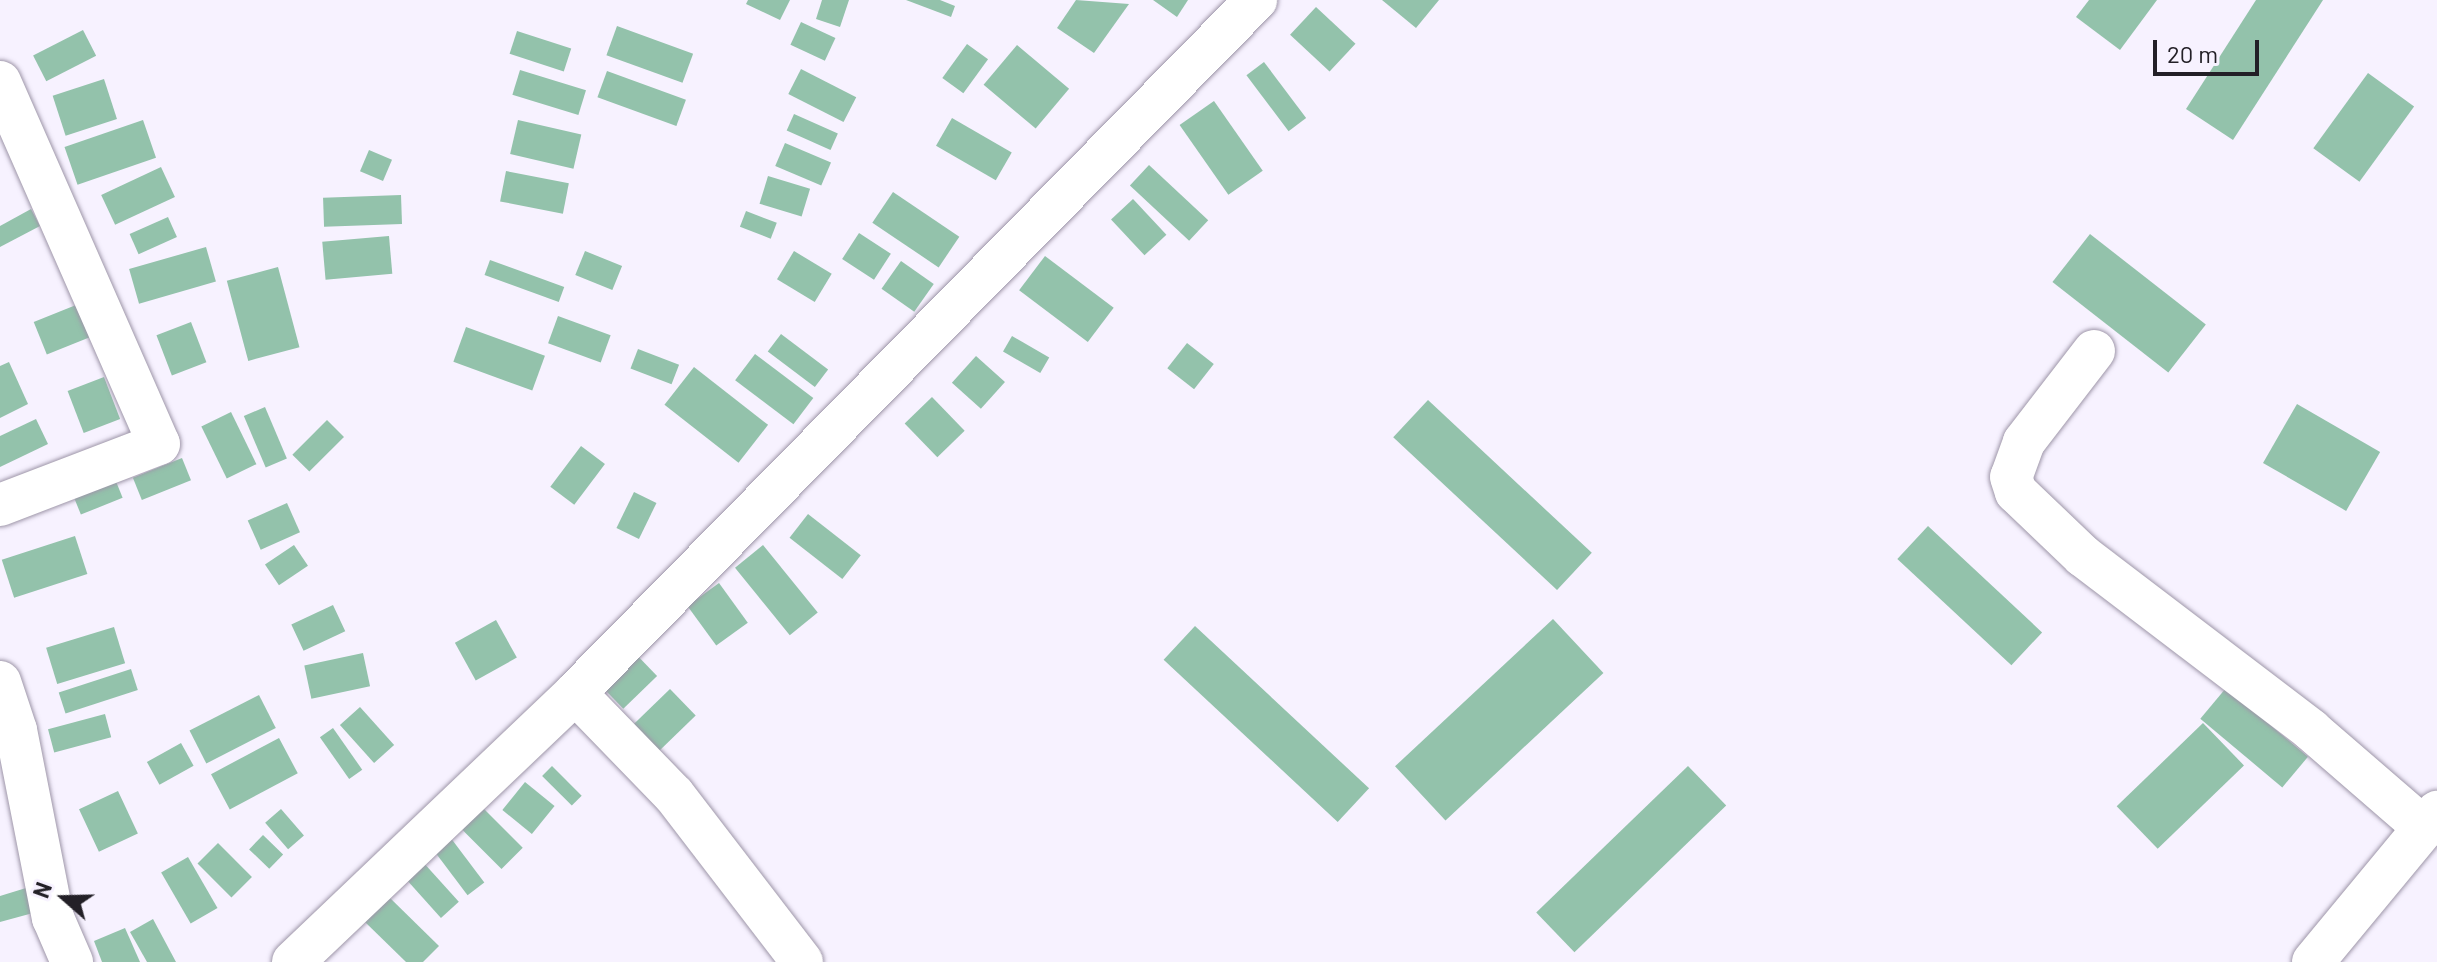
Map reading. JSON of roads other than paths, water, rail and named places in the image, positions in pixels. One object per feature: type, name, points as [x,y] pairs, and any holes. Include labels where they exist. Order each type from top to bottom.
[{"type":"street","points":[[293,962],[575,693],[1256,0]]},
{"type":"street","points":[[0,82],[159,444],[0,505]]},
{"type":"street","points":[[2094,351],[2024,442],[2011,477],[2016,492],[2083,556],[2430,820],[2313,962]]},
{"type":"street","points":[[0,682],[16,730],[53,918],[72,962]]},
{"type":"street","points":[[575,693],[674,795],[802,962]]}]
